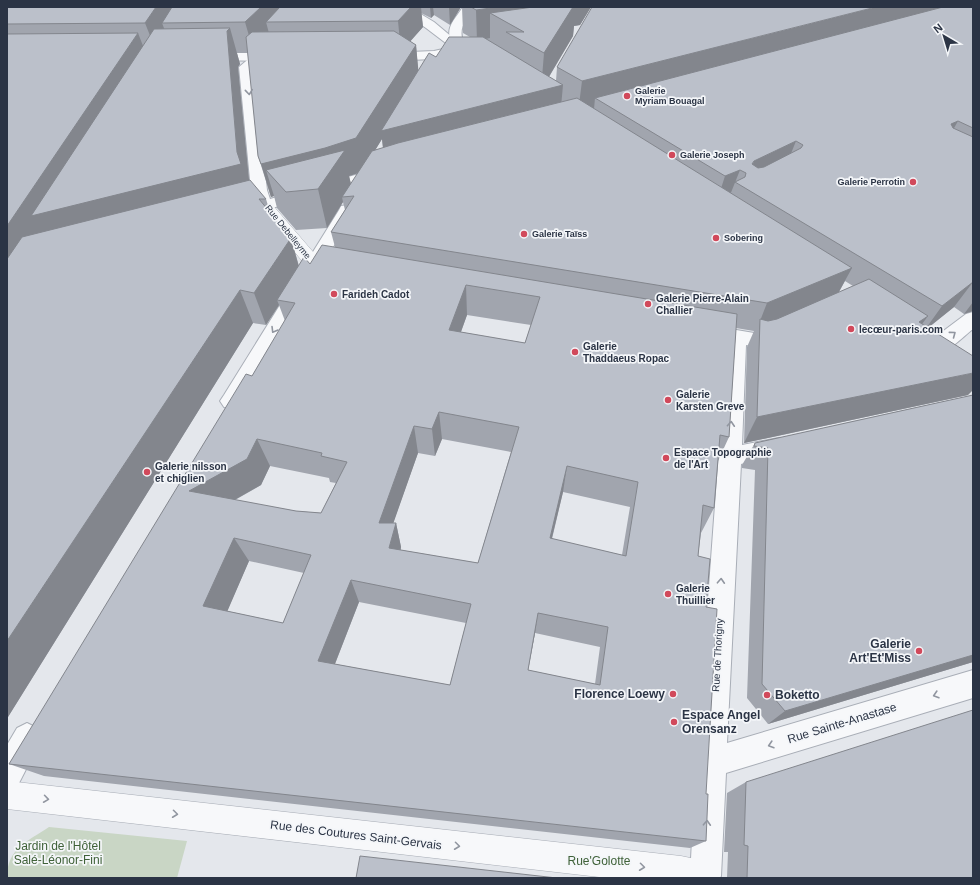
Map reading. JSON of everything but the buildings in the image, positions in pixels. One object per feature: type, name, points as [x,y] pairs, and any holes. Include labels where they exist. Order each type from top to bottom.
[{"type":"street","name":"Rue Debelleyme","points":[[306,7],[268,49],[256,57],[246,67],[259,190],[264,205],[324,266]]},
{"type":"street","points":[[401,7],[430,26],[459,48]]},
{"type":"street","points":[[459,48],[454,35],[458,24],[469,7]]},
{"type":"street","points":[[433,67],[439,59],[459,48]]},
{"type":"street","points":[[376,57],[434,55],[459,48],[479,51]]},
{"type":"street","points":[[193,58],[288,57]]},
{"type":"street","points":[[224,215],[264,205],[372,168],[396,167]]},
{"type":"street","points":[[222,416],[324,266],[372,168]]},
{"type":"street","points":[[950,359],[927,345],[973,319]]},
{"type":"street","points":[[690,329],[756,340],[797,323]]},
{"type":"street","name":"Rue de Thorigny","points":[[705,877],[737,337]]},
{"type":"street","points":[[729,457],[798,443]]},
{"type":"street","name":"Rue Sainte-Anastase","points":[[711,764],[973,684]]},
{"type":"street","points":[[7,774],[22,736]]},
{"type":"street","name":"Rue des Coutures Saint-Gervais","points":[[7,795],[681,871],[705,877]]},
{"type":"green space","name":"Jardin de l'Hôtel Salé-Léonor-Fini","points":[[49,827],[187,841],[177,878],[7,878],[10,859],[14,853],[26,842]]},
{"type":"place","name":"Galerie Myriam Bouagal","points":[[627,96]]},
{"type":"place","name":"Galerie Joseph","points":[[672,155]]},
{"type":"place","name":"Galerie Perrotin","points":[[913,182]]},
{"type":"place","name":"Galerie Taïss","points":[[524,234]]},
{"type":"place","name":"Sobering","points":[[716,238]]},
{"type":"place","name":"Farideh Cadot","points":[[334,294]]},
{"type":"place","name":"Galerie Pierre-Alain Challier","points":[[648,304]]},
{"type":"place","name":"lecœur-paris.com","points":[[851,329]]},
{"type":"place","name":"Galerie Thaddaeus Ropac","points":[[575,352]]},
{"type":"place","name":"Galerie Karsten Greve","points":[[668,400]]},
{"type":"place","name":"Espace Topographie de l'Art","points":[[666,458]]},
{"type":"place","name":"Galerie nilsson et chiglien","points":[[147,472]]},
{"type":"place","name":"Galerie Thuillier","points":[[668,594]]},
{"type":"place","name":"Galerie Art'Et'Miss","points":[[919,651]]},
{"type":"place","name":"Florence Loewy","points":[[673,694]]},
{"type":"place","name":"Boketto","points":[[767,695]]},
{"type":"place","name":"Espace Angel Orensanz","points":[[674,722]]},
{"type":"park label","name":"Rue'Golotte","points":[[599,861]]}]
